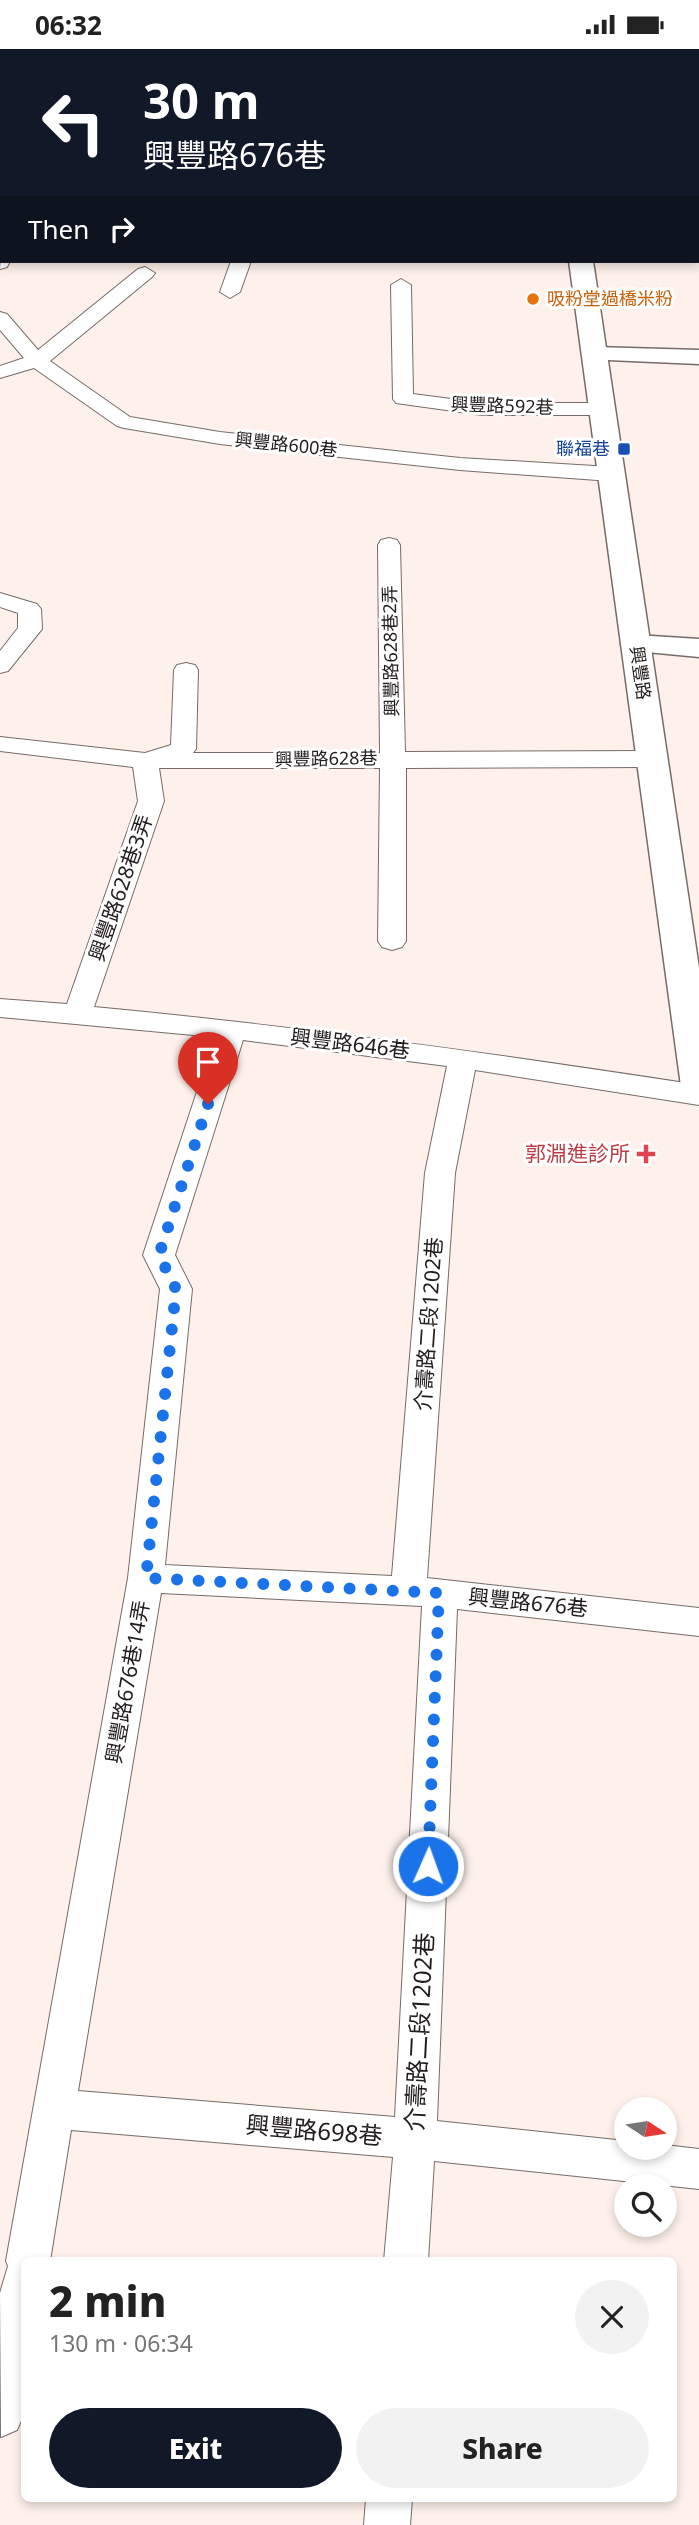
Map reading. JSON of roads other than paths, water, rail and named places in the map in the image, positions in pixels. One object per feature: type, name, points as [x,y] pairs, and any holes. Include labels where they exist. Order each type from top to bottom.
[{"type":"main road","name":"興豐路","points":[[580,263],[699,1086]]},
{"type":"main road","points":[[594,354],[699,357]]},
{"type":"main road","points":[[636,644],[699,649]]},
{"type":"lane","points":[[230,292],[240,263]]},
{"type":"lane","points":[[0,372],[37,361],[145,273]]},
{"type":"lane","name":"興豐路592巷","points":[[401,285],[402,399],[482,409],[602,409]]},
{"type":"lane","name":"興豐路600巷","points":[[0,318],[37,361],[124,422],[220,438],[460,464],[611,474]]},
{"type":"lane","name":"興豐路628巷2弄","points":[[389,545],[393,758],[392,941]]},
{"type":"lane","points":[[0,600],[29,609],[30,629],[0,666]]},
{"type":"lane","points":[[145,761],[183,749],[186,670]]},
{"type":"lane","name":"興豐路628巷","points":[[0,744],[145,761],[652,759]]},
{"type":"lane","name":"興豐路628巷3弄","points":[[78,1013],[151,801],[145,761]]},
{"type":"lane","name":"興豐路646巷","points":[[0,1008],[232,1029],[463,1058],[699,1095]]},
{"type":"lane","name":"興豐路676巷14弄","points":[[29,2257],[146,1578],[176,1289],[159,1255],[232,1029]]},
{"type":"lane","name":"介壽路二段1202巷","points":[[407,2257],[415,2139],[424,1592],[440,1173],[463,1058]]},
{"type":"lane","name":"興豐路676巷","points":[[146,1578],[424,1592],[699,1622]]},
{"type":"lane","name":"興豐路698巷","points":[[55,2109],[415,2139],[699,2169]]},
{"type":"lane","points":[[1,2414],[21,2297]]},
{"type":"lane","points":[[387,2525],[389,2502]]},
{"type":"place","name":"吸粉堂過橋米粉","points":[[533,299]]},
{"type":"place","name":"聯福巷","points":[[624,449]]},
{"type":"place","name":"郭淵進診所","points":[[646,1154]]}]
